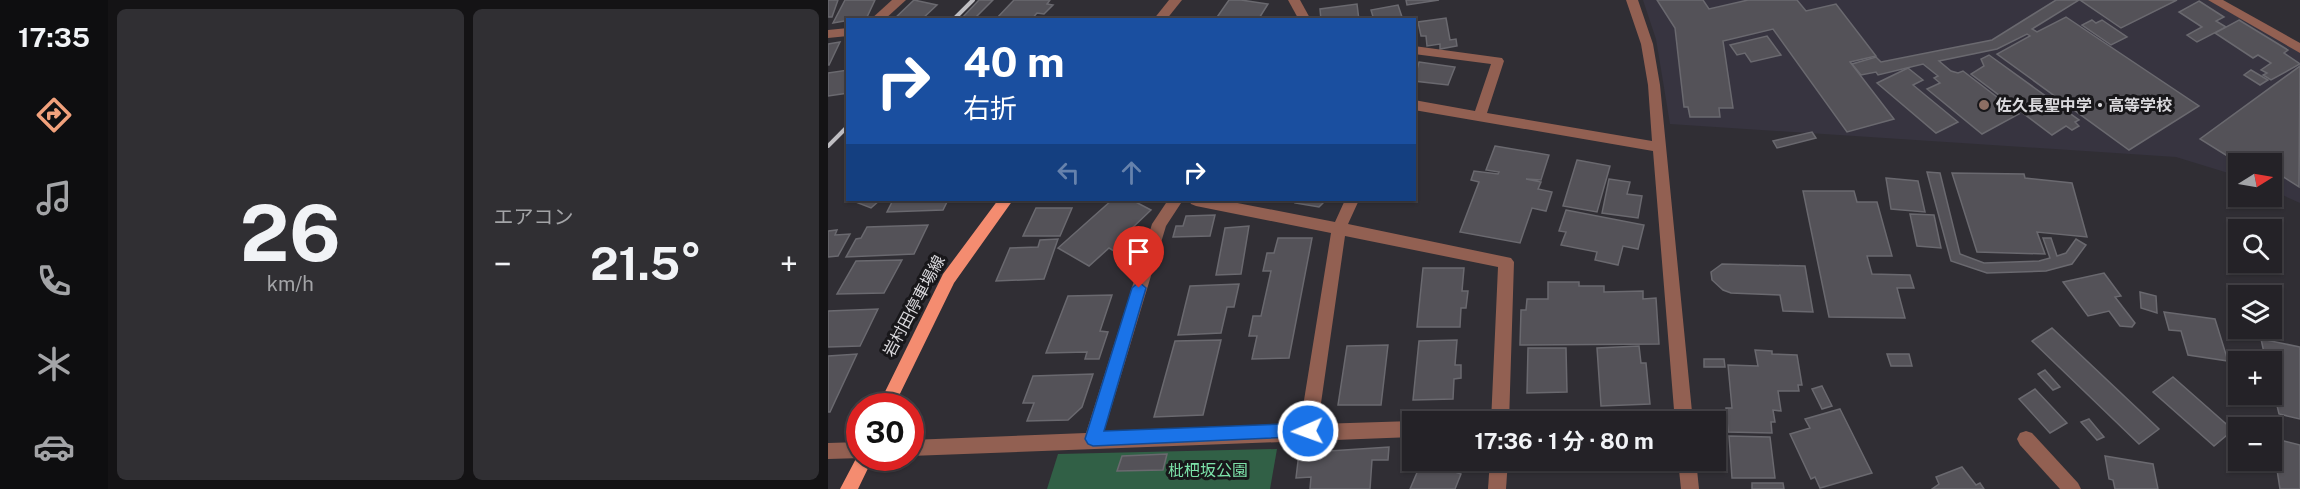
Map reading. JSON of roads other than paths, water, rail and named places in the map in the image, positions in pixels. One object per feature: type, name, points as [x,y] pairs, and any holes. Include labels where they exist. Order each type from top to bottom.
[{"type":"main road","name":"岩村田停車場線","points":[[892,393],[948,279],[1005,201]]},
{"type":"main road","points":[[849,489],[858,471]]},
{"type":"street","points":[[878,18],[900,0]]},
{"type":"street","points":[[1161,18],[1176,0]]},
{"type":"street","points":[[1294,0],[1304,18]]},
{"type":"street","points":[[1632,0],[1651,62],[1683,411]]},
{"type":"street","points":[[2214,0],[2300,49]]},
{"type":"street","points":[[828,34],[846,32]]},
{"type":"street","points":[[1416,50],[1498,61],[1480,115]]},
{"type":"street","points":[[1416,105],[1659,147]]},
{"type":"street","points":[[1093,439],[1159,224],[1175,201]]},
{"type":"street","points":[[1201,201],[1506,262],[1500,411]]},
{"type":"street","points":[[1308,431],[1339,228],[1352,201]]},
{"type":"street","points":[[924,447],[1093,439],[1402,429]]},
{"type":"street","points":[[2026,439],[2072,489]]},
{"type":"street","points":[[828,451],[846,450]]},
{"type":"street","points":[[1497,489],[1498,471]]},
{"type":"street","points":[[1688,471],[1690,489]]},
{"type":"railway","points":[[955,18],[973,0]]},
{"type":"railway","points":[[828,146],[846,128]]},
{"type":"place","name":"佐久長聖中学・高等学校","points":[[1984,105]]},
{"type":"park label","name":"枇杷坂公園","points":[[1208,470]]}]
